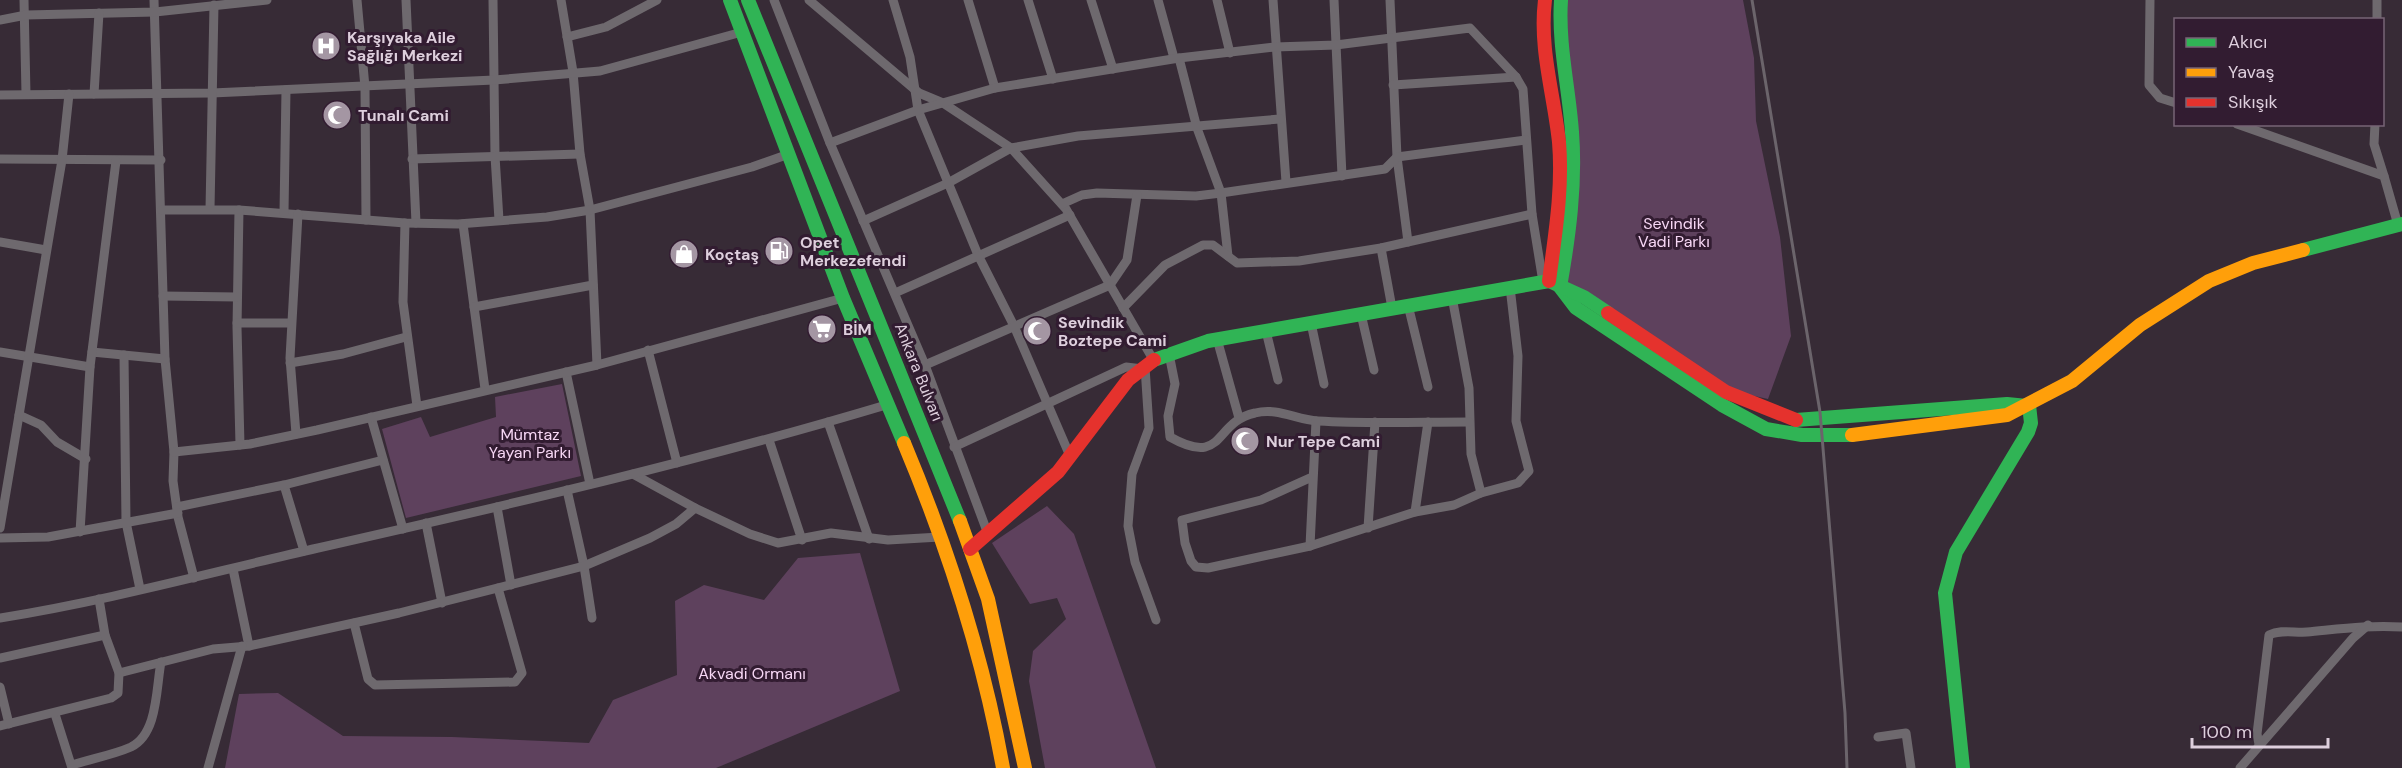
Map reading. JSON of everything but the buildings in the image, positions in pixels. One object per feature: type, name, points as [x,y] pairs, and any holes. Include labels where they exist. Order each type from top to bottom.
[{"type":"main road","points":[[730,0],[843,298],[923,489],[969,621],[992,707],[1003,768]]},
{"type":"main road","name":"Ankara Bulvarı","points":[[748,0],[944,476],[988,599],[1012,699],[1025,768]]},
{"type":"main road","points":[[1545,0],[1542,41],[1559,143],[1560,170],[1560,196],[1550,283]]},
{"type":"main road","points":[[1550,283],[1569,240],[1573,197],[1571,115],[1558,24],[1560,0]]},
{"type":"main road","points":[[1550,283],[1575,308],[1722,405],[1766,429],[1802,435],[1847,436],[2007,415],[2072,381],[2140,325],[2209,281],[2253,262],[2400,225]]},
{"type":"main road","points":[[970,549],[1058,472],[1128,380],[1147,365],[1168,354],[1217,339],[1510,287],[1550,283]]},
{"type":"main road","points":[[1963,768],[1945,593],[1956,552],[2028,432],[2031,423],[2028,405]]},
{"type":"street","points":[[24,0],[26,94]]},
{"type":"street","points":[[154,0],[161,159],[165,359],[174,452],[173,480],[177,510],[194,578]]},
{"type":"street","points":[[0,20],[25,15],[155,12],[267,0]]},
{"type":"street","points":[[357,0],[365,87],[366,220]]},
{"type":"street","points":[[406,0],[416,223]]},
{"type":"street","points":[[493,0],[495,156],[499,220]]},
{"type":"street","points":[[561,0],[573,72],[579,154],[590,210],[597,365]]},
{"type":"street","points":[[567,37],[606,27],[657,0]]},
{"type":"street","points":[[774,0],[830,143],[925,365],[988,534]]},
{"type":"street","points":[[808,0],[915,90],[943,103],[1011,148],[1070,215],[1123,308],[1147,365],[1149,428],[1132,474],[1128,526],[1135,562],[1156,620]]},
{"type":"street","points":[[893,0],[910,57],[918,110],[978,255],[1014,326],[1046,406],[1070,456]]},
{"type":"street","points":[[968,0],[995,88]]},
{"type":"street","points":[[1028,0],[1053,79]]},
{"type":"street","points":[[1091,0],[1113,69]]},
{"type":"street","points":[[1158,0],[1197,128],[1221,193],[1228,256]]},
{"type":"street","points":[[1217,0],[1230,53]]},
{"type":"street","points":[[1273,0],[1286,182]]},
{"type":"street","points":[[1334,0],[1342,176]]},
{"type":"street","points":[[1390,0],[1396,157],[1408,242]]},
{"type":"street","points":[[2150,0],[2148,85],[2160,98],[2174,103]]},
{"type":"street","points":[[2377,0],[2377,18]]},
{"type":"street","points":[[210,209],[214,5]]},
{"type":"street","points":[[94,94],[99,13]]},
{"type":"street","points":[[830,143],[918,110],[995,88],[1176,58],[1275,47],[1336,45],[1470,28],[1516,77],[1523,89],[1532,214],[1550,283]]},
{"type":"street","points":[[0,95],[212,93],[494,80],[610,68],[742,32]]},
{"type":"street","points":[[1393,85],[1516,77]]},
{"type":"street","points":[[284,212],[286,90]]},
{"type":"street","points":[[0,528],[62,159],[69,94]]},
{"type":"street","points":[[863,221],[948,183],[1011,148],[1078,135],[1197,128],[1280,119]]},
{"type":"street","points":[[2243,126],[2384,176]]},
{"type":"street","points":[[2375,126],[2374,144],[2400,225]]},
{"type":"street","points":[[1062,204],[1082,195],[1221,193],[1385,169],[1396,157],[1526,140]]},
{"type":"street","points":[[412,159],[579,154]]},
{"type":"street","points":[[162,210],[284,212],[405,223],[463,224],[570,215],[752,167],[789,154]]},
{"type":"street","points":[[0,159],[116,161],[161,159]]},
{"type":"street","points":[[80,532],[90,367],[116,161]]},
{"type":"street","points":[[925,365],[1110,285],[1127,260],[1137,195]]},
{"type":"street","points":[[239,210],[237,323],[240,445]]},
{"type":"street","points":[[296,434],[290,363],[298,214]]},
{"type":"street","points":[[1123,308],[1152,277],[1186,252],[1203,245],[1213,245],[1237,263],[1299,261],[1381,248],[1532,214]]},
{"type":"street","points":[[894,293],[1070,215]]},
{"type":"street","points":[[405,223],[402,261],[406,337],[417,406]]},
{"type":"street","points":[[463,224],[485,389]]},
{"type":"street","points":[[0,242],[46,250]]},
{"type":"street","points":[[1381,248],[1392,308]]},
{"type":"street","points":[[474,307],[593,285]]},
{"type":"street","points":[[1312,477],[1261,500],[1182,520],[1185,543],[1196,567],[1208,568],[1311,546],[1415,512],[1454,505],[1481,493],[1518,483],[1529,471],[1516,421],[1518,356],[1510,287]]},
{"type":"street","points":[[164,296],[237,297]]},
{"type":"street","points":[[1452,297],[1469,387],[1471,454],[1481,493]]},
{"type":"street","points":[[174,452],[240,445],[296,434],[597,365],[843,298]]},
{"type":"street","points":[[1408,305],[1428,387]]},
{"type":"street","points":[[1360,314],[1374,370]]},
{"type":"street","points":[[237,323],[291,323]]},
{"type":"street","points":[[1311,323],[1324,384]]},
{"type":"street","points":[[1266,331],[1278,380]]},
{"type":"street","points":[[290,363],[343,354],[406,337]]},
{"type":"street","points":[[1217,339],[1239,418]]},
{"type":"street","points":[[648,350],[677,463]]},
{"type":"street","points":[[0,352],[90,367]]},
{"type":"street","points":[[92,352],[165,359]]},
{"type":"street","points":[[1168,354],[1175,384],[1168,416],[1170,437],[1184,445],[1203,449],[1213,445],[1239,418],[1256,412],[1276,411],[1316,421],[1469,422]]},
{"type":"street","points":[[124,355],[126,522],[141,590]]},
{"type":"street","points":[[954,447],[1126,367],[1147,365]]},
{"type":"street","points":[[566,372],[590,484]]},
{"type":"street","points":[[0,618],[141,590],[497,507],[769,440],[886,405]]},
{"type":"street","points":[[19,416],[41,425],[57,442],[86,459]]},
{"type":"street","points":[[371,417],[403,529]]},
{"type":"street","points":[[1311,546],[1316,421]]},
{"type":"street","points":[[828,422],[869,539]]},
{"type":"street","points":[[1368,528],[1375,422]]},
{"type":"street","points":[[1415,512],[1428,422]]},
{"type":"street","points":[[769,440],[802,540]]},
{"type":"street","points":[[0,538],[48,537],[80,532],[382,460]]},
{"type":"street","points":[[633,474],[695,508],[750,534],[778,543],[831,533],[869,539],[940,537]]},
{"type":"street","points":[[284,485],[304,551]]},
{"type":"street","points":[[567,490],[584,566],[592,618]]},
{"type":"street","points":[[497,507],[511,585]]},
{"type":"street","points":[[118,673],[213,649],[245,646],[442,603],[584,566],[650,538],[676,524],[695,508]]},
{"type":"street","points":[[426,524],[442,603]]},
{"type":"street","points":[[208,768],[245,646],[233,569]]},
{"type":"street","points":[[354,623],[368,679],[375,685],[514,682],[521,677],[522,672],[498,588]]},
{"type":"street","points":[[0,687],[4,725],[55,714],[111,698],[118,693],[118,673],[105,635],[99,598]]},
{"type":"street","points":[[2259,744],[2257,734],[2269,635],[2277,631],[2304,632],[2368,625],[2402,627]]},
{"type":"street","points":[[2240,768],[2259,744],[2368,625]]},
{"type":"street","points":[[0,658],[105,635]]},
{"type":"street","points":[[55,714],[72,767],[130,747],[145,736],[153,714],[161,662]]},
{"type":"street","points":[[1878,737],[1906,733],[1911,768]]},
{"type":"green space","name":"Sevindik Vadi Parkı","points":[[1563,0],[1743,0],[1754,58],[1756,121],[1780,237],[1791,336],[1768,399],[1722,389],[1560,287],[1569,240]]},
{"type":"green space","name":"Mümtaz Yayan Parkı","points":[[562,384],[581,476],[406,518],[382,429],[421,417],[430,437],[496,417],[495,397]]},
{"type":"green space","points":[[1047,506],[1074,534],[1156,768],[1045,768],[1029,681],[1033,651],[1066,619],[1057,598],[1030,604],[992,543]]},
{"type":"green space","name":"Akvadi Ormanı","points":[[860,553],[900,691],[716,768],[225,768],[239,694],[278,693],[343,736],[452,737],[589,743],[613,700],[677,675],[675,601],[704,585],[764,600],[798,558]]},
{"type":"railway","points":[[1752,0],[1820,412],[1845,713],[1847,768]]},
{"type":"traffic: fast","points":[[730,0],[843,298],[904,443]]},
{"type":"traffic: fast","points":[[748,0],[960,521]]},
{"type":"traffic: fast","points":[[1561,0],[1562,50],[1571,116],[1573,171],[1569,229],[1560,287],[1576,308],[1722,405],[1766,429],[1802,435],[1852,435]]},
{"type":"traffic: fast","points":[[2303,250],[2402,224]]},
{"type":"traffic: fast","points":[[1154,360],[1208,341],[1549,281],[1584,297],[1608,313]]},
{"type":"traffic: fast","points":[[1796,420],[2007,404],[2027,406]]},
{"type":"traffic: fast","points":[[1963,768],[1945,593],[1956,552],[2028,432],[2031,423],[2029,405]]},
{"type":"traffic: slow","points":[[1852,435],[2007,415],[2072,381],[2140,325],[2209,281],[2253,263],[2303,250]]},
{"type":"traffic: slow","points":[[904,443],[935,522],[962,603],[985,685],[1003,768]]},
{"type":"traffic: slow","points":[[960,521],[988,599],[1025,768]]},
{"type":"traffic: jam","points":[[1545,0],[1545,54],[1557,124],[1560,160],[1558,212],[1549,281]]},
{"type":"traffic: jam","points":[[1608,313],[1726,392],[1796,420]]},
{"type":"traffic: jam","points":[[970,549],[1058,472],[1128,380],[1154,360]]},
{"type":"place","name":"Karşıyaka Aile Sağlığı Merkezi","points":[[326,46]]},
{"type":"place","name":"Tunalı Cami","points":[[337,115]]},
{"type":"place","name":"Opet Merkezefendi","points":[[779,251]]},
{"type":"place","name":"Koçtaş","points":[[684,254]]},
{"type":"place","name":"BİM","points":[[822,329]]},
{"type":"place","name":"Sevindik Boztepe Cami","points":[[1037,331]]},
{"type":"place","name":"Nur Tepe Cami","points":[[1245,441]]}]
